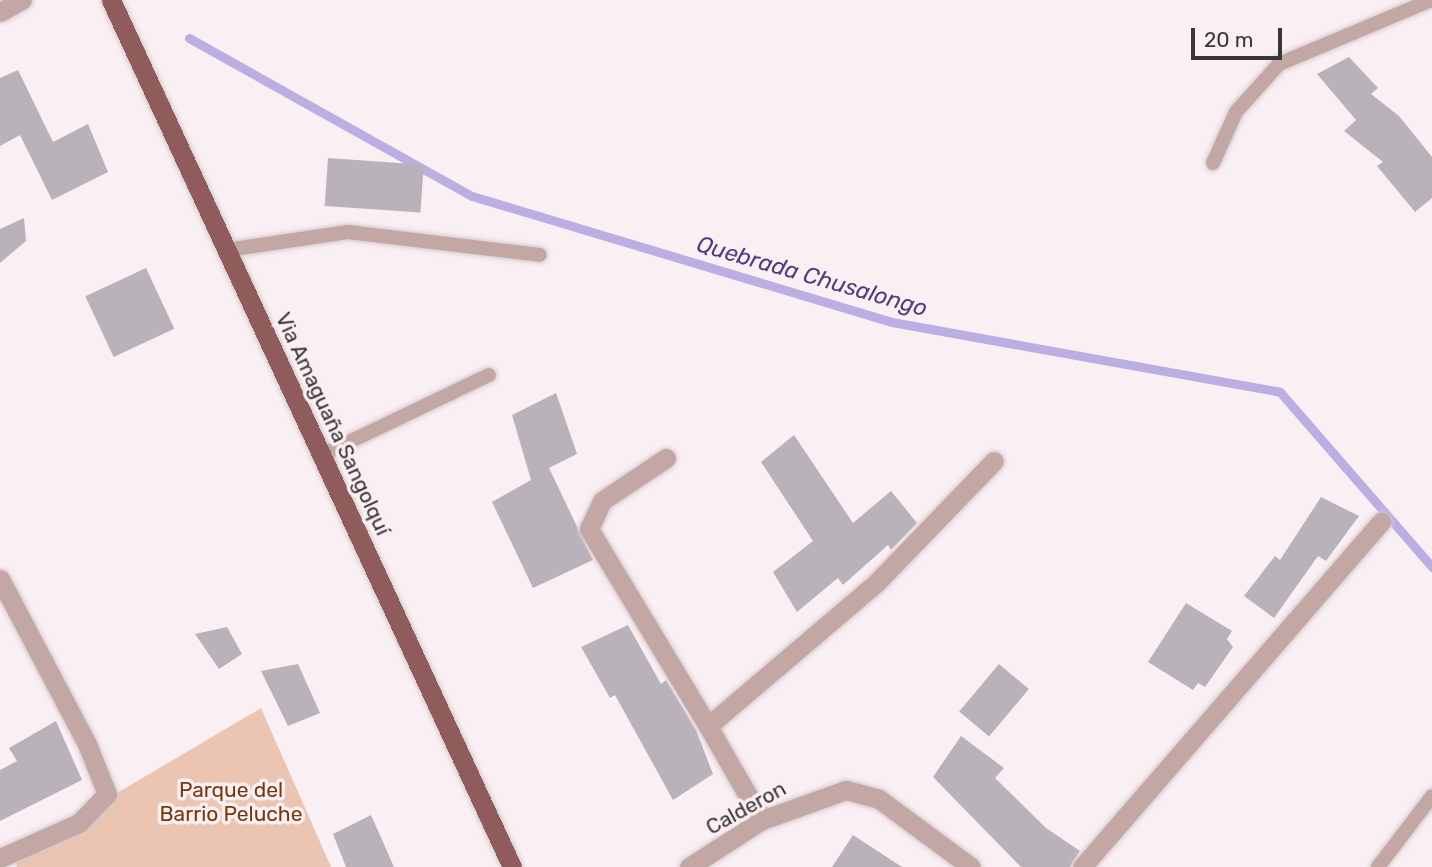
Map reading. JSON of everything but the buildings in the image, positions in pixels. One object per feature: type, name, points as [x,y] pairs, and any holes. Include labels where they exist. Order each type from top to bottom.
[{"type":"highway","name":"Via Amaguaña Sangolquí","points":[[111,0],[512,867]]},
{"type":"street","points":[[0,12],[22,0]]},
{"type":"street","points":[[666,458],[602,501],[589,529],[762,820]]},
{"type":"street","points":[[708,726],[877,582],[994,461]]},
{"type":"street","points":[[1082,867],[1381,522]]},
{"type":"street","points":[[0,579],[87,744],[107,794],[79,823],[0,858]]},
{"type":"street","name":"Calderon","points":[[689,867],[762,820],[846,790],[879,799],[971,867]]},
{"type":"lane","points":[[1213,163],[1236,112],[1279,64],[1431,0]]},
{"type":"lane","points":[[227,250],[348,232],[540,255]]},
{"type":"lane","points":[[323,455],[489,375]]},
{"type":"lane","points":[[1378,867],[1432,796]]},
{"type":"green space","name":"Parque del Barrio Peluche","points":[[261,708],[331,867],[17,867],[12,855]]},
{"type":"waterway","name":"Quebrada Chusalongo","points":[[189,38],[472,196],[892,322],[1280,392],[1432,567]]}]
